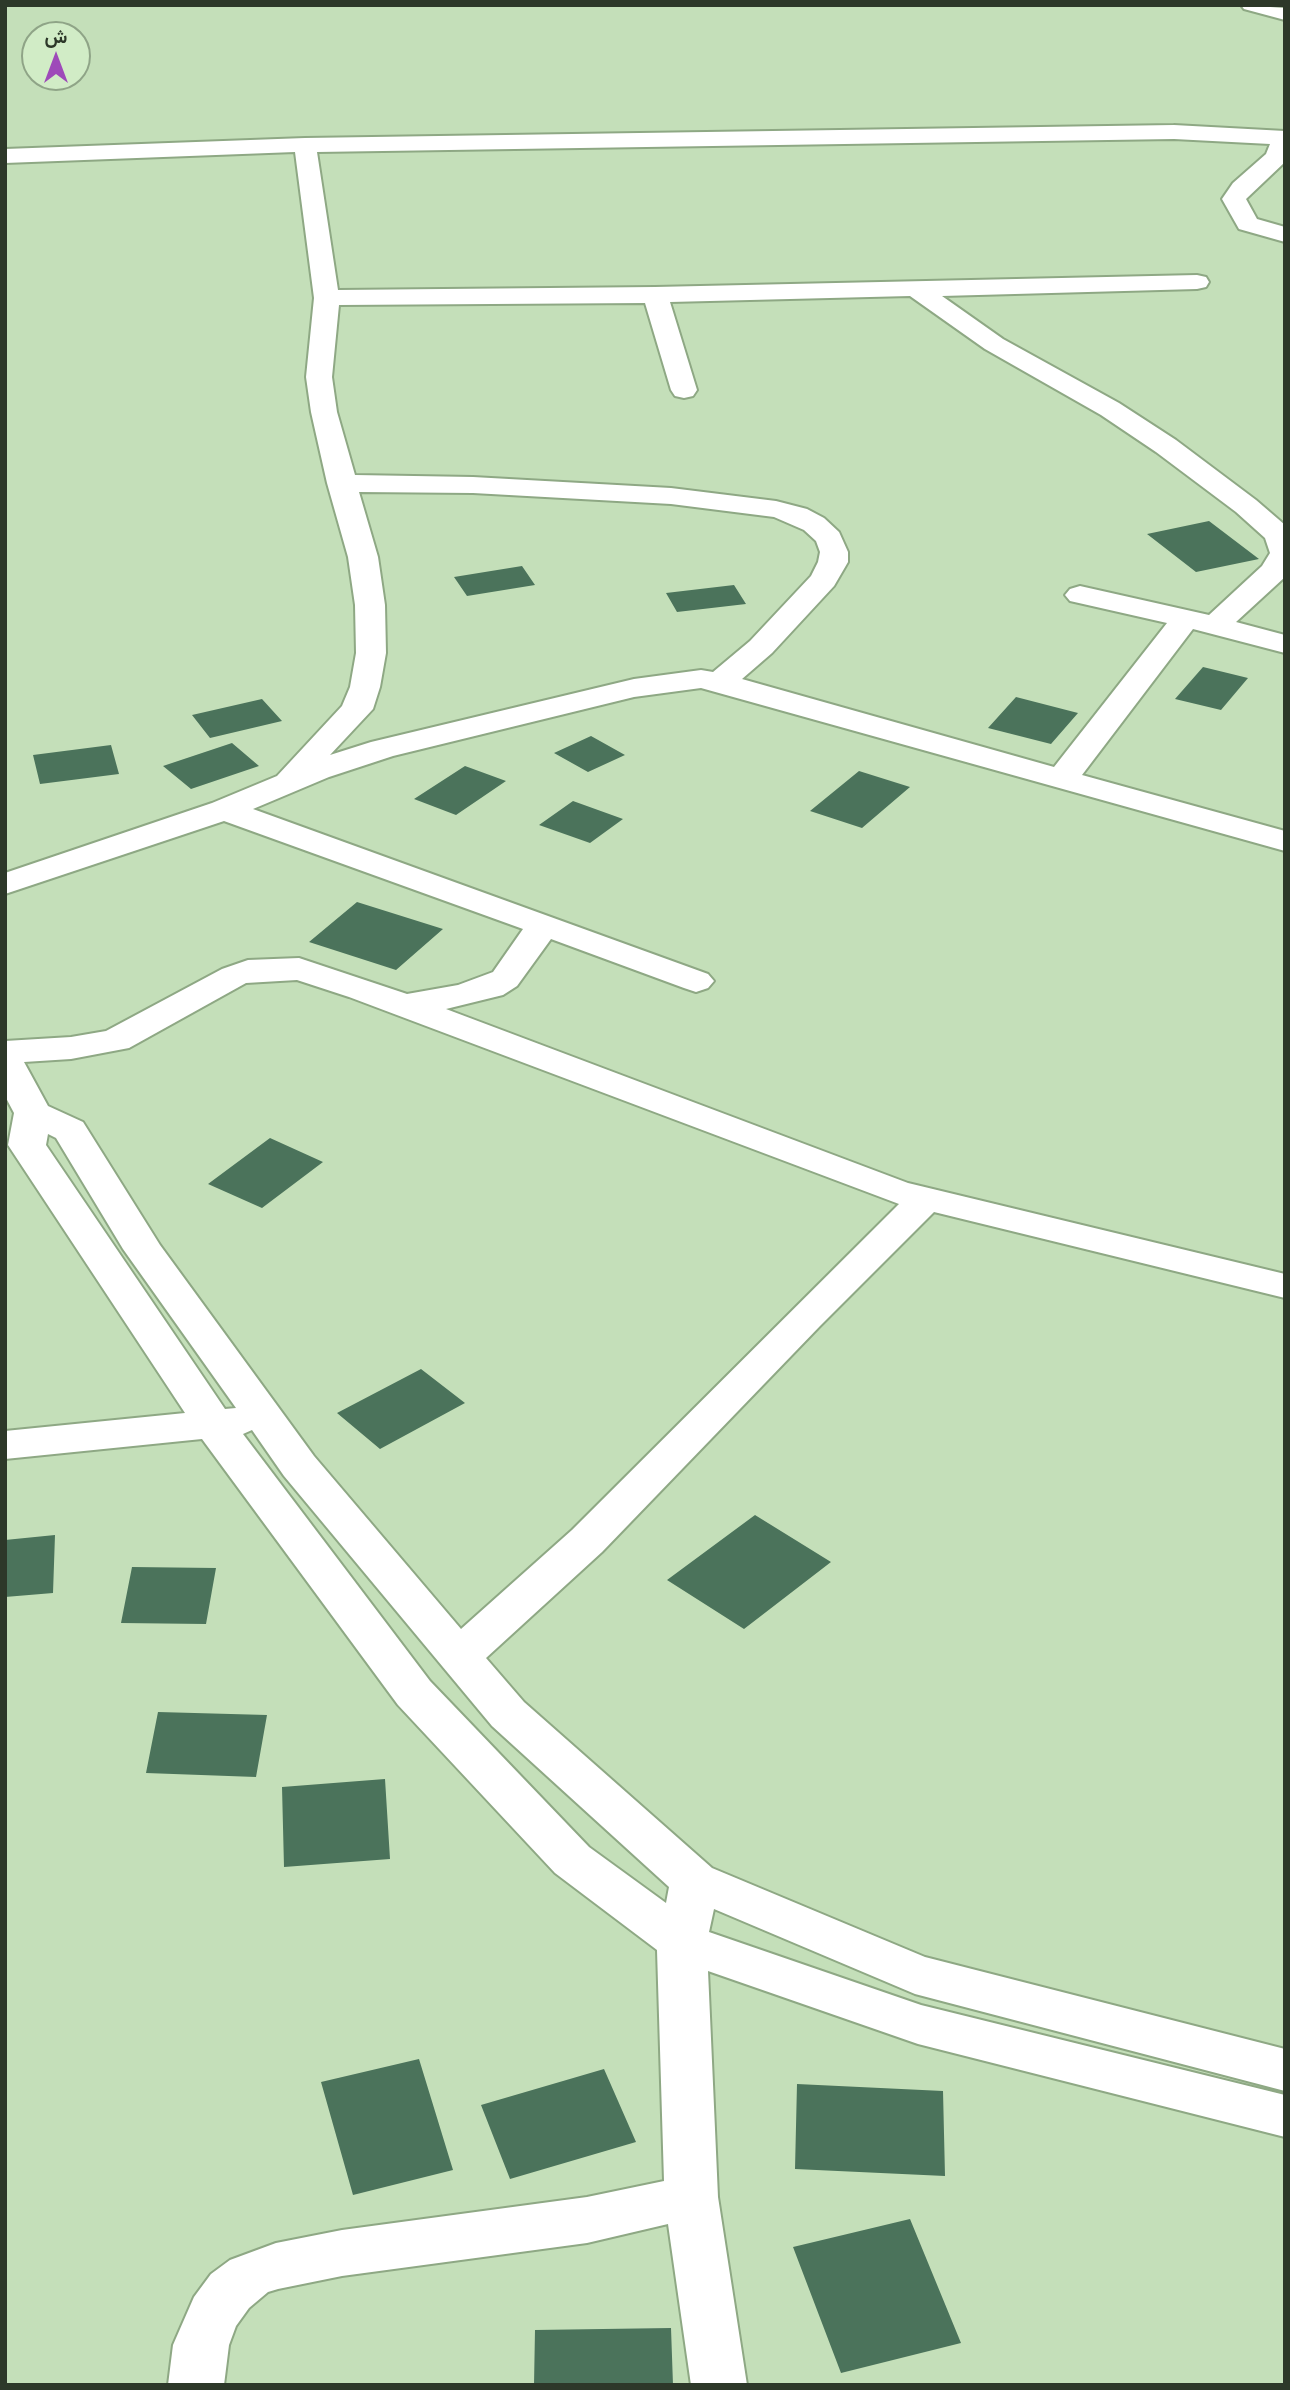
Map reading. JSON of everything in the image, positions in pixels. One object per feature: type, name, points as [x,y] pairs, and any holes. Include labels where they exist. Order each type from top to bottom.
[{"type":"street","points":[[1251,5],[1285,14]]},
{"type":"street","points":[[5,156],[305,145],[1174,132],[1284,138],[1277,157],[1241,188],[1234,199],[1248,224],[1285,235]]},
{"type":"street","points":[[286,784],[357,709],[371,653],[363,557],[341,483],[324,412],[319,377],[327,298],[305,145]]},
{"type":"street","points":[[327,298],[655,295],[1197,282]]},
{"type":"street","points":[[916,289],[994,344],[1110,408],[1246,506],[1279,535],[1284,548],[1280,562],[1266,579],[1215,625]]},
{"type":"street","points":[[655,295],[684,390]]},
{"type":"street","points":[[341,483],[473,485],[671,496],[776,509],[797,515],[814,524],[829,538],[834,552],[833,562],[824,580],[761,647],[720,681]]},
{"type":"street","points":[[1080,595],[1215,625],[1285,644]]},
{"type":"street","points":[[1062,779],[1185,618]]},
{"type":"street","points":[[5,884],[224,810],[372,752],[543,709],[665,682],[701,679],[720,681],[1285,841]]},
{"type":"street","points":[[224,810],[696,981]]},
{"type":"street","points":[[403,1005],[463,995],[490,987],[505,979],[516,967],[542,926]]},
{"type":"street","points":[[12,1076],[71,1048],[116,1040],[248,971],[299,969],[325,975],[834,1170],[925,1200],[1070,1232],[1244,1278],[1285,1286]]},
{"type":"street","points":[[12,1076],[71,1130],[143,1249],[299,1466],[459,1657],[508,1714],[695,1881],[915,1974],[1285,2070]]},
{"type":"street","points":[[12,1076],[27,1145],[214,1424],[414,1693],[572,1860],[682,1942],[918,2024],[1285,2116]]},
{"type":"street","points":[[459,1657],[587,1541],[806,1317],[925,1200]]},
{"type":"street","points":[[5,1445],[266,1419]]},
{"type":"street","points":[[695,1881],[682,1942],[691,2197],[719,2385]]},
{"type":"street","points":[[196,2385],[201,2345],[213,2314],[230,2291],[249,2276],[276,2266],[342,2253],[587,2220],[691,2197]]},
{"type":"building","points":[[1209,521],[1259,559],[1196,572],[1147,534]]},
{"type":"building","points":[[522,566],[535,585],[467,596],[454,577]]},
{"type":"building","points":[[734,585],[746,604],[677,612],[666,593]]},
{"type":"building","points":[[1203,667],[1248,678],[1221,710],[1175,699]]},
{"type":"building","points":[[1016,697],[1078,713],[1051,744],[988,728]]},
{"type":"building","points":[[262,699],[282,721],[210,738],[192,715]]},
{"type":"building","points":[[591,736],[625,755],[588,772],[554,753]]},
{"type":"building","points":[[232,743],[259,766],[191,789],[163,766]]},
{"type":"building","points":[[111,745],[119,774],[40,784],[33,755]]},
{"type":"building","points":[[465,766],[506,781],[456,815],[414,799]]},
{"type":"building","points":[[859,771],[910,787],[862,828],[810,811]]},
{"type":"building","points":[[573,801],[623,819],[590,843],[539,825]]},
{"type":"building","points":[[357,902],[443,929],[396,970],[309,942]]},
{"type":"building","points":[[270,1138],[323,1162],[262,1208],[208,1184]]},
{"type":"building","points":[[421,1369],[465,1403],[380,1449],[337,1413]]},
{"type":"building","points":[[755,1515],[831,1562],[744,1629],[667,1580]]},
{"type":"building","points":[[55,1535],[53,1593],[5,1597],[5,1540]]},
{"type":"building","points":[[132,1567],[216,1568],[206,1624],[121,1623]]},
{"type":"building","points":[[158,1712],[267,1715],[256,1777],[146,1773]]},
{"type":"building","points":[[385,1779],[390,1859],[284,1867],[282,1787]]},
{"type":"building","points":[[419,2059],[453,2170],[353,2195],[321,2082]]},
{"type":"building","points":[[604,2069],[636,2142],[510,2179],[481,2105]]},
{"type":"building","points":[[797,2084],[943,2091],[945,2176],[795,2169]]},
{"type":"building","points":[[910,2219],[961,2343],[841,2373],[793,2247]]},
{"type":"building","points":[[671,2328],[673,2385],[534,2385],[535,2330]]}]
